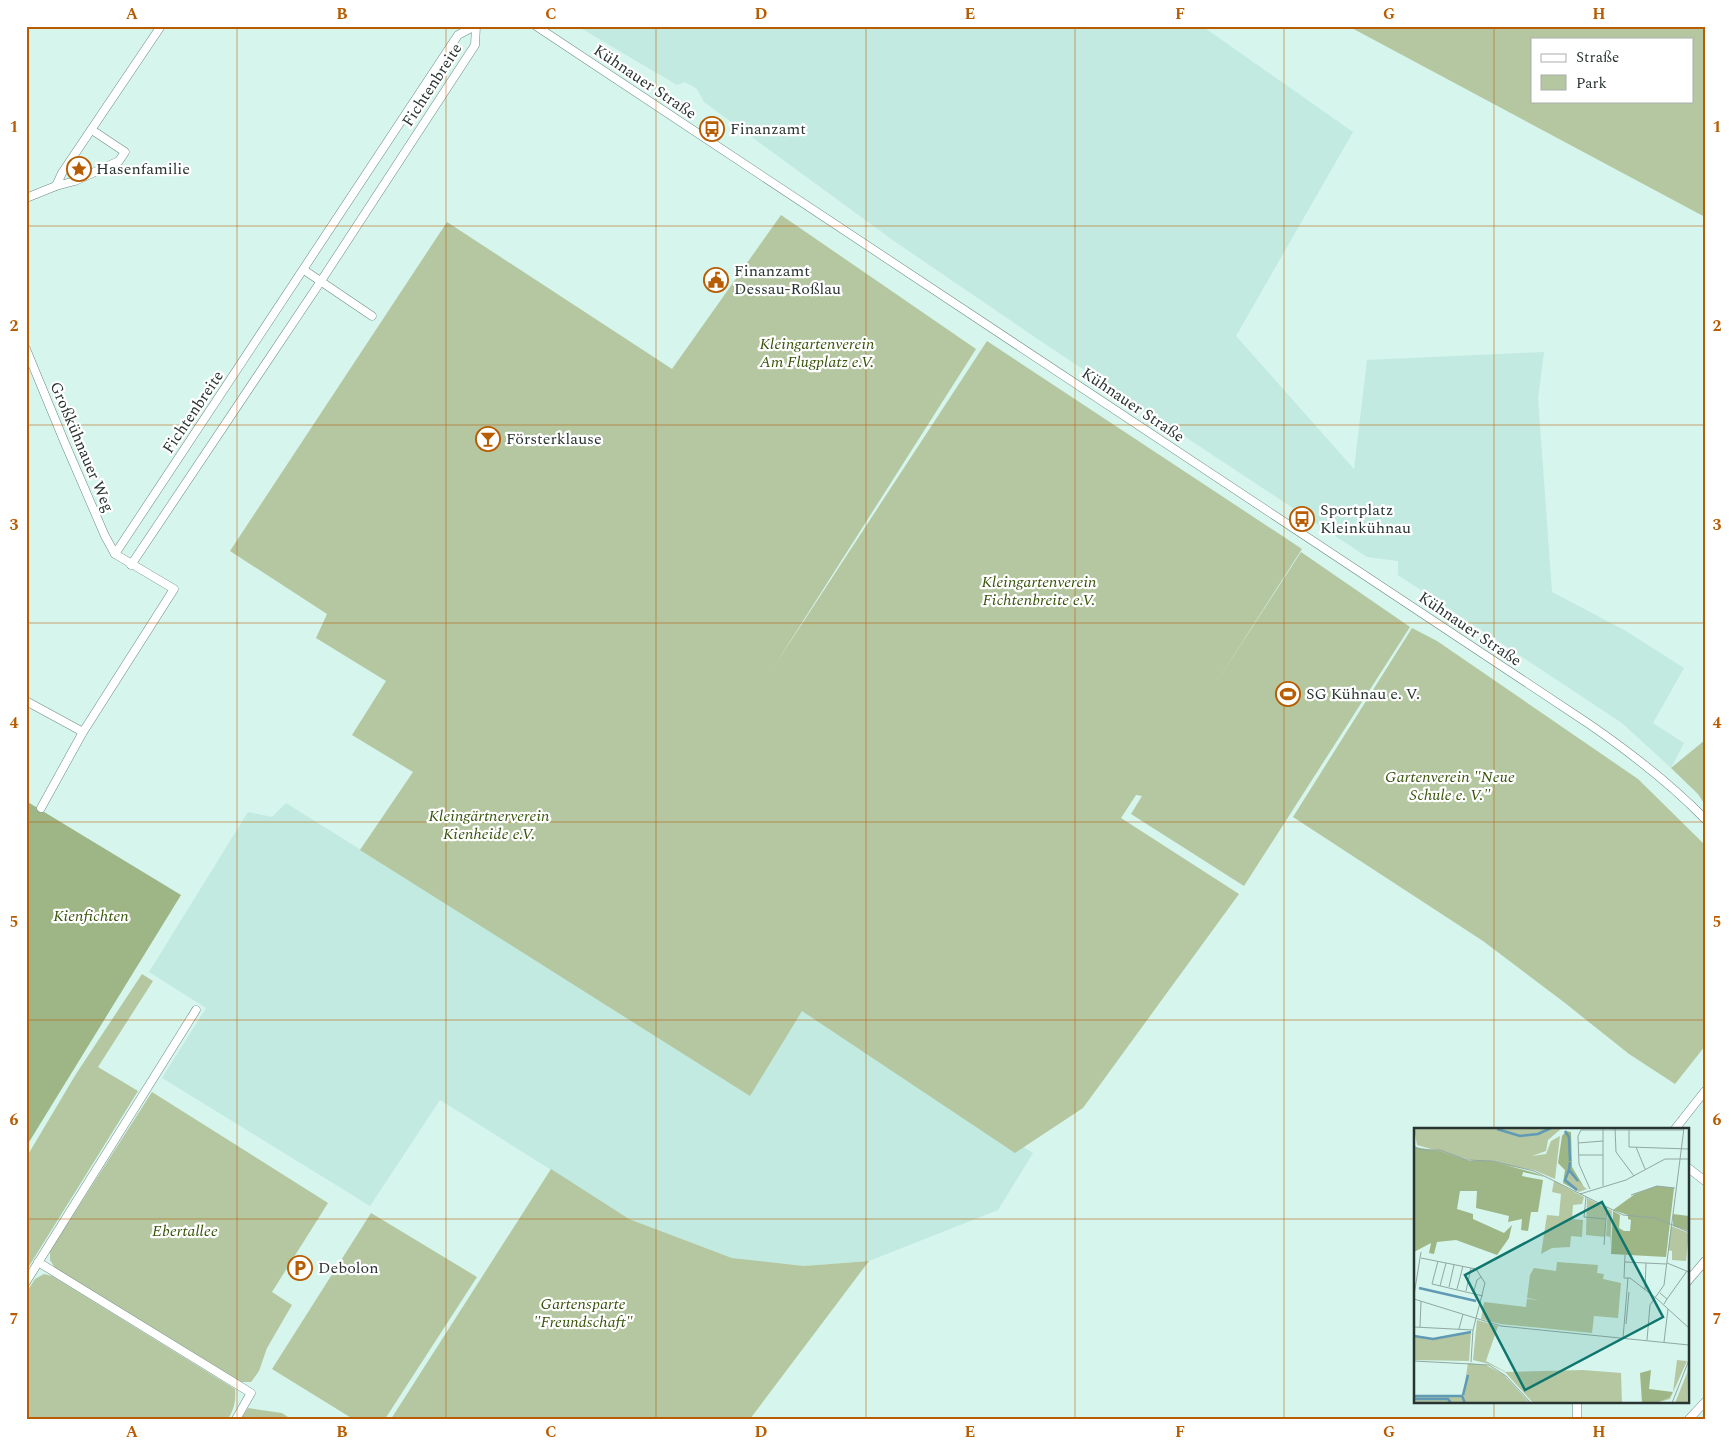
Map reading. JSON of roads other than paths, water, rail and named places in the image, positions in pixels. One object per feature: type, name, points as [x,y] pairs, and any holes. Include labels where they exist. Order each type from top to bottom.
[{"type":"street","points":[[56,186],[62,174],[160,26]]},
{"type":"street","name":"Fichtenbreite","points":[[115,554],[458,35],[476,26]]},
{"type":"street","name":"Fichtenbreite","points":[[131,565],[474,45],[476,26]]},
{"type":"street","name":"Kühnauer Straße","points":[[536,26],[1597,729],[1648,766],[1705,819]]},
{"type":"street","points":[[26,198],[56,186],[75,181],[119,162],[125,152],[92,130]]},
{"type":"street","points":[[304,270],[372,316]]},
{"type":"street","name":"Großkühnauer Weg","points":[[26,349],[105,536],[115,554]]},
{"type":"street","points":[[26,366],[31,358]]},
{"type":"street","points":[[41,808],[83,732],[174,589],[115,554]]},
{"type":"street","points":[[26,701],[83,732]]},
{"type":"street","points":[[26,1282],[196,1010]]},
{"type":"street","points":[[1676,1128],[1705,1092]]},
{"type":"street","points":[[1688,1168],[1705,1181]]},
{"type":"street","points":[[1688,1281],[1705,1261]]},
{"type":"street","points":[[38,1262],[251,1393],[236,1419]]},
{"type":"street","points":[[1577,1402],[1577,1419]]},
{"type":"street","points":[[1689,1419],[1705,1402]]},
{"type":"place","name":"Finanzamt","points":[[712,129]]},
{"type":"place","name":"Hasenfamilie","points":[[79,169]]},
{"type":"place","name":"Finanzamt Dessau-Roßlau","points":[[716,280]]},
{"type":"place","name":"Försterklause","points":[[488,439]]},
{"type":"place","name":"Sportplatz Kleinkühnau","points":[[1302,519]]},
{"type":"place","name":"SG Kühnau e. V.","points":[[1288,694]]},
{"type":"place","name":"Debolon","points":[[300,1268]]},
{"type":"park label","name":"Kleingartenverein Am Flugplatz e.V.","points":[[817,353]]},
{"type":"park label","name":"Kleingartenverein Fichtenbreite e.V.","points":[[1039,591]]},
{"type":"park label","name":"Gartenverein \"Neue Schule e. V.\"","points":[[1450,786]]},
{"type":"park label","name":"Kleingärtnerverein Kienheide e.V.","points":[[489,825]]},
{"type":"park label","name":"Kienfichten","points":[[91,916]]},
{"type":"park label","name":"Ebertallee","points":[[185,1231]]},
{"type":"park label","name":"Gartensparte \"Freundschaft\"","points":[[583,1313]]}]
